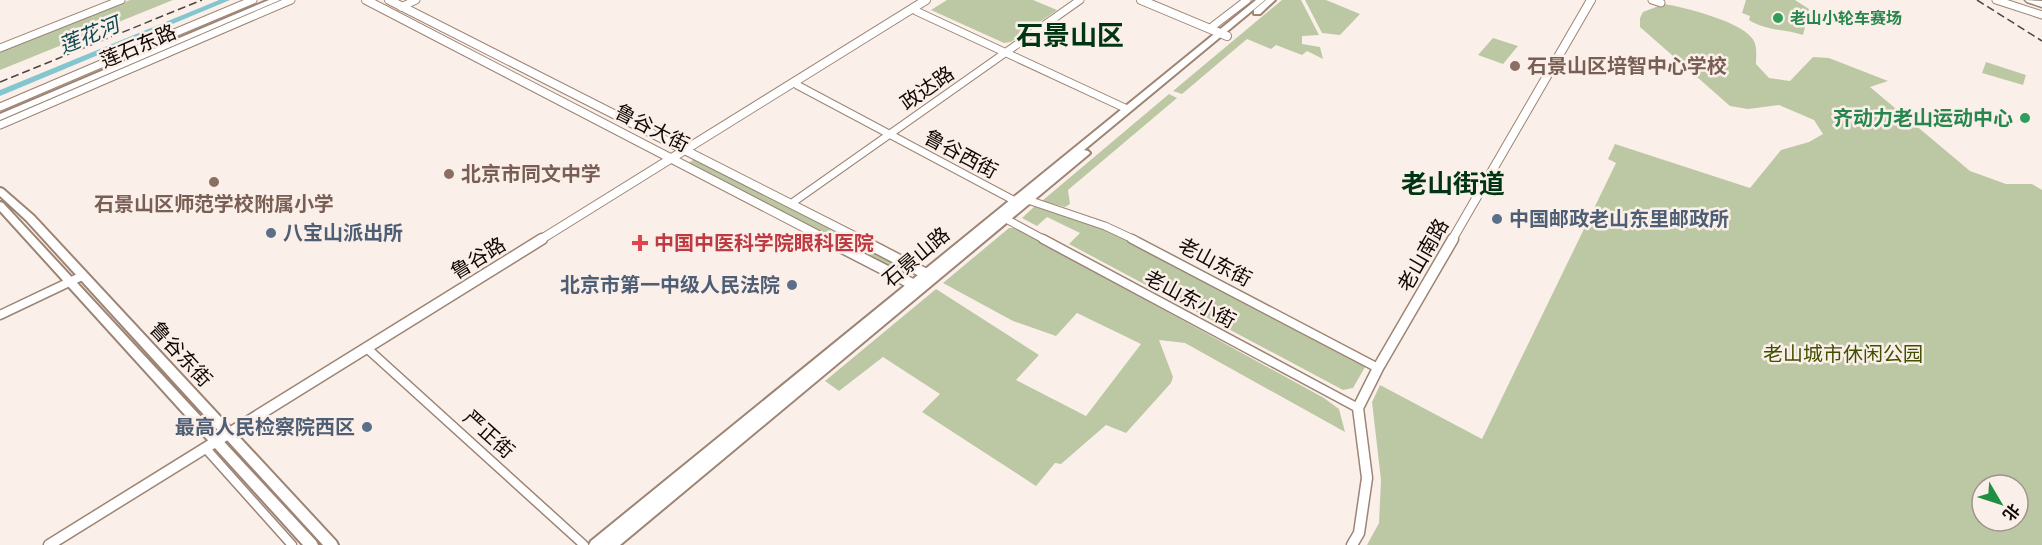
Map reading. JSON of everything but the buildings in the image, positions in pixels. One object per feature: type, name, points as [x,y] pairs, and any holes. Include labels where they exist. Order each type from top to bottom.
[{"type":"highway","points":[[2030,0],[2042,4]]},
{"type":"main road","points":[[243,12],[264,0]]},
{"type":"main road","points":[[243,12],[276,0]]},
{"type":"main road","name":"鲁谷大街","points":[[366,0],[918,287]]},
{"type":"main road","name":"鲁谷大街","points":[[389,0],[792,203],[930,276]]},
{"type":"main road","name":"鲁谷路","points":[[49,545],[370,351],[927,0]]},
{"type":"main road","name":"鲁谷路","points":[[688,151],[933,0]]},
{"type":"main road","points":[[1141,0],[1223,32]]},
{"type":"main road","points":[[1150,0],[1223,32]]},
{"type":"main road","name":"石景山路","points":[[930,276],[1006,219],[1261,0]]},
{"type":"main road","name":"石景山路","points":[[611,545],[918,287],[1015,201],[1223,32],[1271,0]]},
{"type":"main road","name":"老山南路","points":[[1358,408],[1378,368],[1591,0]]},
{"type":"main road","name":"莲石东路","points":[[23,104],[243,12]]},
{"type":"main road","points":[[102,63],[195,32]]},
{"type":"main road","points":[[100,82],[195,32]]},
{"type":"main road","points":[[0,109],[23,104]]},
{"type":"main road","points":[[0,117],[23,104]]},
{"type":"main road","name":"鲁谷路","points":[[58,545],[224,439],[674,160]]},
{"type":"main road","name":"鲁谷东街","points":[[0,191],[30,218],[82,276],[224,439],[311,545]]},
{"type":"main road","name":"鲁谷东街","points":[[0,205],[69,280],[331,545]]},
{"type":"main road","name":"石景山路","points":[[596,545],[918,287]]},
{"type":"main road","points":[[1352,545],[1359,533],[1364,513],[1367,478],[1358,408]]},
{"type":"street","points":[[0,48],[121,0]]},
{"type":"street","name":"莲石东路","points":[[0,109],[102,63],[253,0]]},
{"type":"street","name":"莲石东路","points":[[0,125],[291,0]]},
{"type":"street","points":[[401,7],[416,0]]},
{"type":"street","name":"政达路","points":[[792,203],[1080,0]]},
{"type":"street","points":[[1223,32],[1247,0]]},
{"type":"street","points":[[1652,0],[1661,3]]},
{"type":"street","points":[[1996,0],[2042,15]]},
{"type":"street","points":[[916,11],[1127,109]]},
{"type":"street","name":"鲁谷西街","points":[[797,85],[1015,201]]},
{"type":"street","name":"老山东街","points":[[1028,200],[1105,226],[1163,253],[1378,368]]},
{"type":"street","name":"老山东小街","points":[[1006,219],[1358,408]]},
{"type":"street","points":[[0,315],[69,280],[82,276]]},
{"type":"street","name":"严正街","points":[[370,351],[584,545]]},
{"type":"street","points":[[208,451],[292,545]]},
{"type":"green space","points":[[130,0],[173,0],[0,70],[0,51]]},
{"type":"green space","points":[[947,0],[1033,0],[1057,10],[1011,42],[1004,43],[931,10]]},
{"type":"green space","points":[[1282,0],[1301,0],[1319,35],[1302,36],[1302,44],[1320,47],[1323,59],[1307,51],[1302,55],[1276,45],[1271,49],[1247,39],[1182,94],[1173,91]]},
{"type":"green space","points":[[1305,0],[1326,0],[1360,14],[1340,35],[1322,33]]},
{"type":"green space","name":"老山小轮车赛场","points":[[1746,0],[1795,0],[1809,9],[1803,35],[1755,24],[1749,20],[1750,16],[1742,13]]},
{"type":"green space","name":"老山城市休闲公园","points":[[1664,4],[1723,20],[1744,31],[1753,40],[1756,64],[1769,78],[1790,81],[1813,57],[1829,58],[1888,81],[1870,87],[1970,171],[2006,184],[2032,184],[2042,190],[2042,545],[1367,545],[1379,523],[1381,480],[1372,402],[1380,385],[1482,439],[1616,163],[1608,159],[1615,144],[1750,188],[1781,150],[1809,142],[1823,134],[1814,120],[1779,105],[1748,109],[1730,106],[1640,27],[1643,12]]},
{"type":"green space","points":[[1493,38],[1518,46],[1503,64],[1478,55]]},
{"type":"green space","points":[[1986,62],[2026,75],[2023,85],[1982,73]]},
{"type":"green space","points":[[1169,94],[1177,98],[1068,190],[1070,204],[1065,207],[1042,201]]},
{"type":"green space","points":[[696,158],[913,270],[914,273],[903,276],[687,164]]},
{"type":"green space","points":[[1036,205],[1105,227],[1362,362],[1365,367],[1353,388],[1343,390],[1069,244],[1080,233],[1047,217],[1037,226],[1022,218]]},
{"type":"green space","points":[[1009,228],[1015,228],[1324,398],[1339,409],[1345,432],[1185,343],[1159,340],[1173,377],[1171,383],[1126,433],[1106,425],[1061,464],[1055,463],[1036,486],[922,412],[940,394],[883,357],[839,391],[825,381],[936,289],[1039,355],[1016,380],[1086,416],[1141,344],[1077,313],[1056,336],[1013,321],[943,283]]},
{"type":"waterway","name":"莲花河","points":[[0,93],[226,0]]},
{"type":"railway","points":[[0,82],[202,0]]},
{"type":"railway","points":[[1977,0],[2042,41]]},
{"type":"place","name":"老山小轮车赛场","points":[[1778,18]]},
{"type":"place","name":"石景山区培智中心学校","points":[[1515,66]]},
{"type":"place","name":"齐动力老山运动中心","points":[[2025,118]]},
{"type":"place","name":"北京市同文中学","points":[[449,174]]},
{"type":"place","name":"石景山区师范学校附属小学","points":[[214,182]]},
{"type":"place","name":"中国邮政老山东里邮政所","points":[[1497,219]]},
{"type":"place","name":"八宝山派出所","points":[[271,233]]},
{"type":"place","name":"中国中医科学院眼科医院","points":[[640,243]]},
{"type":"place","name":"北京市第一中级人民法院","points":[[792,285]]},
{"type":"place","name":"最高人民检察院西区","points":[[367,427]]},
{"type":"district","name":"石景山区","points":[[1070,35]]},
{"type":"district","name":"老山街道","points":[[1453,184]]}]
